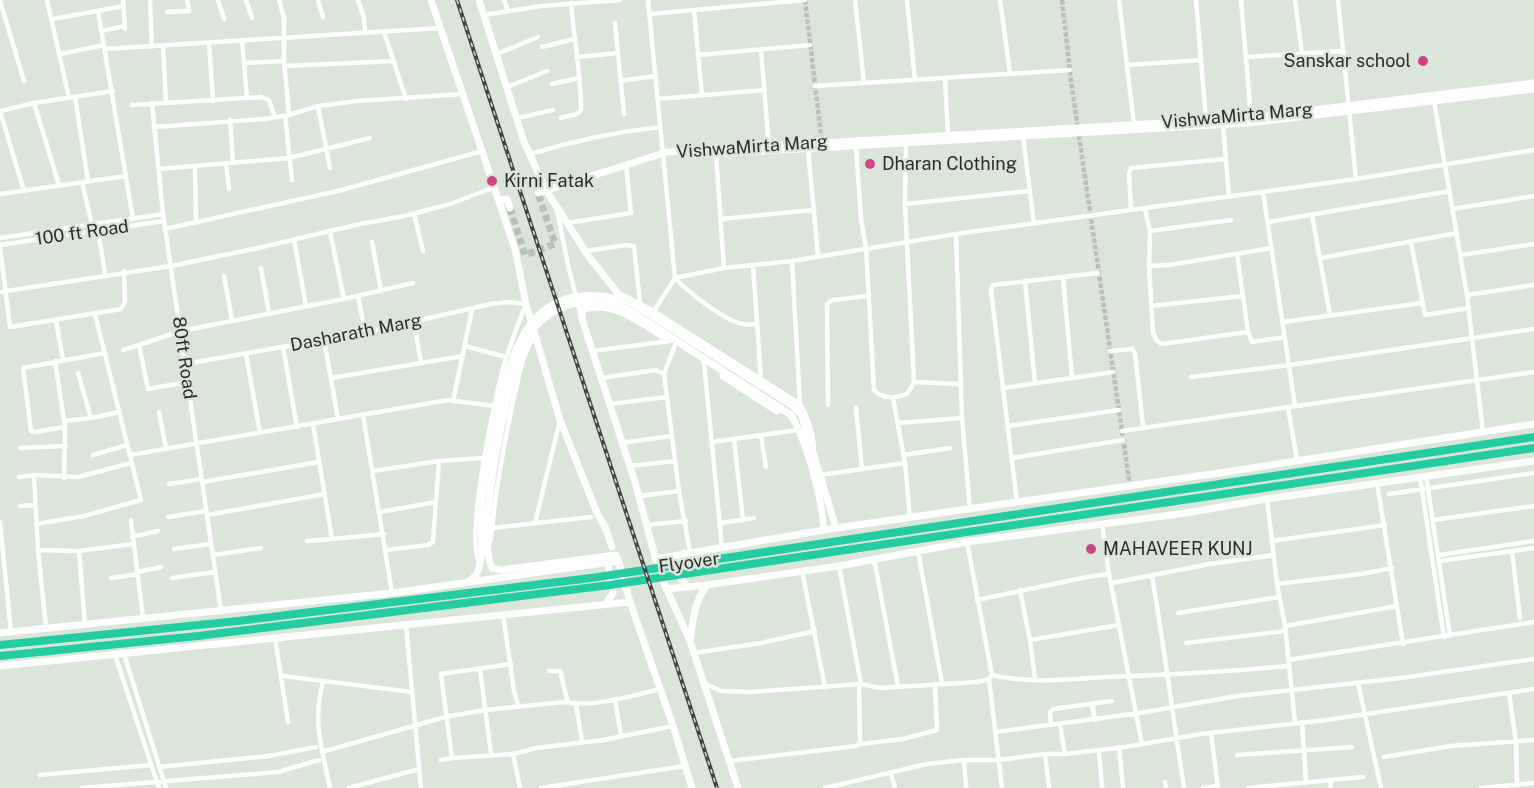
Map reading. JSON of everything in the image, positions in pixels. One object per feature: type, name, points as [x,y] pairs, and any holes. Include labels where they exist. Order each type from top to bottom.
[{"type":"highway","name":"Flyover","points":[[591,583],[787,549],[1534,437]]},
{"type":"highway","name":"Flyover","points":[[591,583],[786,559],[1534,448]]},
{"type":"highway","points":[[0,645],[591,583]]},
{"type":"highway","points":[[0,656],[233,632],[591,583]]},
{"type":"street","points":[[47,0],[69,98]]},
{"type":"street","points":[[101,31],[125,28],[123,0]]},
{"type":"street","points":[[150,0],[152,47]]},
{"type":"street","points":[[167,12],[189,11],[187,0]]},
{"type":"street","points":[[218,0],[224,19]]},
{"type":"street","points":[[246,0],[252,18]]},
{"type":"street","points":[[279,0],[284,18],[284,63],[292,180]]},
{"type":"street","points":[[318,0],[323,17]]},
{"type":"street","points":[[358,0],[364,18],[365,33]]},
{"type":"street","points":[[431,0],[495,187],[560,420],[617,558],[692,788]]},
{"type":"street","points":[[479,0],[516,118],[546,190],[585,251],[617,292],[624,314]]},
{"type":"street","points":[[504,0],[508,11]]},
{"type":"street","points":[[540,0],[541,6]]},
{"type":"street","points":[[484,15],[541,6],[620,0]]},
{"type":"street","points":[[648,0],[675,278],[685,289],[722,315],[741,324],[757,324]]},
{"type":"street","points":[[650,14],[756,2],[805,0]]},
{"type":"street","points":[[855,0],[864,83]]},
{"type":"street","points":[[907,0],[915,80]]},
{"type":"street","points":[[1000,0],[1010,73]]},
{"type":"street","points":[[1119,0],[1134,124]]},
{"type":"street","points":[[1196,0],[1206,120]]},
{"type":"street","points":[[1241,0],[1251,118]]},
{"type":"street","points":[[1295,0],[1302,54]]},
{"type":"street","points":[[1338,0],[1356,179]]},
{"type":"street","points":[[1,1],[24,81]]},
{"type":"street","points":[[561,118],[581,113],[581,86],[571,3]]},
{"type":"street","points":[[53,19],[124,6]]},
{"type":"street","points":[[98,10],[133,219]]},
{"type":"street","points":[[694,10],[702,95]]},
{"type":"street","points":[[615,23],[624,114]]},
{"type":"street","points":[[60,54],[104,47],[152,47],[440,28]]},
{"type":"street","points":[[384,32],[406,99]]},
{"type":"street","points":[[497,54],[537,37]]},
{"type":"street","points":[[542,47],[574,39]]},
{"type":"street","points":[[243,40],[247,98]]},
{"type":"street","points":[[209,43],[213,101]]},
{"type":"street","points":[[698,55],[810,45]]},
{"type":"street","points":[[163,46],[166,102]]},
{"type":"street","points":[[761,49],[769,148]]},
{"type":"street","points":[[1246,57],[1342,51]]},
{"type":"street","points":[[577,57],[618,53]]},
{"type":"street","points":[[1127,65],[1201,60]]},
{"type":"street","points":[[244,63],[394,62]]},
{"type":"street","points":[[815,86],[1070,70]]},
{"type":"street","points":[[507,87],[547,71]]},
{"type":"street","points":[[620,81],[656,76]]},
{"type":"street","points":[[552,84],[579,78]]},
{"type":"street","points":[[945,78],[948,135]]},
{"type":"street","name":"VishwaMirta Marg","points":[[662,155],[716,154],[769,148],[808,149],[1223,125],[1534,83]]},
{"type":"street","name":"VishwaMirta Marg","points":[[662,155],[667,152],[769,148],[948,135],[1251,118],[1534,89]]},
{"type":"street","points":[[657,99],[765,90]]},
{"type":"street","points":[[24,191],[1,111],[34,103],[113,91]]},
{"type":"street","points":[[154,127],[287,116],[318,106],[357,101],[463,94]]},
{"type":"street","points":[[75,97],[85,181],[94,225],[98,231],[105,274]]},
{"type":"street","points":[[132,105],[261,97],[269,100],[275,117]]},
{"type":"street","points":[[1434,101],[1469,308],[1483,432]]},
{"type":"street","points":[[34,103],[59,185]]},
{"type":"street","name":"80ft Road","points":[[152,103],[165,229],[221,612]]},
{"type":"street","points":[[318,106],[330,168]]},
{"type":"street","points":[[516,118],[553,110]]},
{"type":"street","points":[[230,120],[233,163]]},
{"type":"street","points":[[1223,125],[1229,196]]},
{"type":"street","points":[[530,154],[565,143],[613,133],[660,127]]},
{"type":"street","points":[[1023,136],[1034,224]]},
{"type":"street","points":[[159,169],[289,158],[370,138]]},
{"type":"street","points":[[856,146],[861,219],[866,248],[874,390],[878,395],[893,398],[908,393],[914,382],[905,204],[906,143]]},
{"type":"street","points":[[808,149],[818,256]]},
{"type":"street","points":[[654,312],[675,278],[724,268],[792,261],[1131,208],[1145,209],[1356,179],[1534,150]]},
{"type":"street","points":[[165,229],[342,190],[482,151]]},
{"type":"street","points":[[716,154],[724,268]]},
{"type":"street","points":[[538,193],[662,155]]},
{"type":"street","points":[[1131,208],[1129,173],[1131,168],[1225,159]]},
{"type":"street","points":[[226,164],[229,189]]},
{"type":"street","points":[[567,223],[631,213],[626,165]]},
{"type":"street","points":[[195,166],[196,223]]},
{"type":"street","points":[[0,195],[126,176]]},
{"type":"street","points":[[3,291],[124,271],[171,266],[294,240],[414,214],[447,205],[495,187]]},
{"type":"street","points":[[905,204],[1029,191]]},
{"type":"street","points":[[1268,222],[1450,191]]},
{"type":"street","points":[[1263,192],[1295,406]]},
{"type":"street","points":[[1453,209],[1534,196]]},
{"type":"street","points":[[499,201],[507,199],[510,208]]},
{"type":"street","points":[[556,205],[582,319],[639,495],[655,559],[690,641],[738,788]]},
{"type":"street","points":[[1145,209],[1150,231],[1149,266],[1153,333],[1157,341],[1162,344],[1248,332]]},
{"type":"street","points":[[721,219],[813,210]]},
{"type":"street","points":[[0,238],[163,214]]},
{"type":"street","points":[[414,214],[423,251]]},
{"type":"street","points":[[1312,215],[1330,315]]},
{"type":"street","points":[[1150,231],[1231,220]]},
{"type":"street","name":"100 ft Road","points":[[0,246],[164,221]]},
{"type":"street","points":[[330,232],[344,299]]},
{"type":"street","points":[[1321,258],[1457,233]]},
{"type":"street","points":[[956,234],[960,384],[970,509]]},
{"type":"street","points":[[294,240],[306,306]]},
{"type":"street","points":[[372,242],[381,291]]},
{"type":"street","points":[[1411,242],[1424,313],[1428,316],[1469,308]]},
{"type":"street","points":[[585,251],[632,244],[637,265],[640,303]]},
{"type":"street","points":[[1461,255],[1534,244]]},
{"type":"street","points":[[0,246],[3,291],[10,327],[95,314],[123,307],[124,271]]},
{"type":"street","points":[[1149,266],[1169,265],[1272,248]]},
{"type":"street","points":[[1237,254],[1248,332],[1252,342],[1285,337]]},
{"type":"street","points":[[792,261],[800,404],[805,412],[813,438],[815,459]]},
{"type":"street","points":[[753,266],[757,324],[753,382]]},
{"type":"street","points":[[261,268],[269,313]]},
{"type":"street","points":[[1017,501],[993,285],[1098,273]]},
{"type":"street","points":[[224,276],[232,320]]},
{"type":"street","points":[[1063,277],[1072,378]]},
{"type":"street","points":[[1025,281],[1035,383]]},
{"type":"street","points":[[123,350],[181,331],[413,283]]},
{"type":"street","points":[[1467,295],[1534,285]]},
{"type":"street","points":[[617,292],[654,312],[753,382],[788,413],[796,423],[817,491],[824,530]]},
{"type":"street","points":[[358,296],[365,332]]},
{"type":"street","points":[[466,583],[476,576],[480,564],[484,511],[498,413],[519,339],[529,324],[544,310],[572,297],[609,296],[630,302],[784,400],[801,414],[836,528]]},
{"type":"street","points":[[828,405],[827,304],[833,300],[868,296]]},
{"type":"street","points":[[1151,306],[1243,296]]},
{"type":"street","name":"Dasharath Marg","points":[[185,364],[365,332],[491,304],[508,302],[526,304]]},
{"type":"street","points":[[1283,322],[1422,303]]},
{"type":"street","points":[[480,564],[476,556],[476,526],[484,458],[506,357],[526,304]]},
{"type":"street","points":[[582,319],[582,310],[594,306],[606,307],[624,314],[704,363],[755,398],[780,413],[788,413]]},
{"type":"street","points":[[453,401],[472,310]]},
{"type":"street","points":[[36,524],[84,516],[141,500],[95,314]]},
{"type":"street","points":[[56,320],[63,360]]},
{"type":"street","points":[[414,322],[421,363]]},
{"type":"street","points":[[1191,377],[1290,365],[1534,329]]},
{"type":"street","points":[[487,546],[491,539],[498,476],[520,369],[529,343],[535,336]]},
{"type":"street","points":[[324,340],[338,419]]},
{"type":"street","points":[[592,351],[672,343]]},
{"type":"street","points":[[672,343],[664,374],[675,461],[686,521],[687,552],[677,561],[677,568],[680,579],[689,587]]},
{"type":"street","points":[[138,345],[148,389]]},
{"type":"street","points":[[465,346],[506,357]]},
{"type":"street","points":[[283,347],[297,427]]},
{"type":"street","points":[[1110,351],[1132,349],[1134,351],[1143,427]]},
{"type":"street","points":[[105,353],[23,368],[30,428],[35,432],[119,412]]},
{"type":"street","points":[[246,354],[260,433]]},
{"type":"street","points":[[331,378],[463,356]]},
{"type":"street","points":[[55,361],[66,446],[64,478]]},
{"type":"street","points":[[704,363],[722,547]]},
{"type":"street","points":[[601,378],[656,369],[664,374]]},
{"type":"street","points":[[1003,388],[1113,372]]},
{"type":"street","points":[[1122,430],[1534,372]]},
{"type":"street","points":[[78,373],[91,418]]},
{"type":"street","points":[[141,391],[188,382]]},
{"type":"street","points":[[753,382],[800,404]]},
{"type":"street","points":[[914,382],[960,384]]},
{"type":"street","points":[[610,404],[667,397]]},
{"type":"street","points":[[893,398],[905,463],[910,518]]},
{"type":"street","points":[[130,455],[448,400],[495,406]]},
{"type":"street","points":[[1287,407],[1297,460]]},
{"type":"street","points":[[856,408],[862,469]]},
{"type":"street","points":[[1008,426],[1119,410]]},
{"type":"street","points":[[159,412],[166,448]]},
{"type":"street","points":[[363,415],[392,593]]},
{"type":"street","points":[[898,423],[962,418]]},
{"type":"street","points":[[536,524],[560,420]]},
{"type":"street","points":[[655,559],[836,528],[1534,423]]},
{"type":"street","points":[[313,424],[333,539]]},
{"type":"street","points":[[712,442],[798,430]]},
{"type":"street","points":[[760,435],[766,467]]},
{"type":"street","points":[[622,442],[672,436]]},
{"type":"street","points":[[734,439],[743,520]]},
{"type":"street","points":[[1012,458],[1123,440]]},
{"type":"street","points":[[93,455],[127,445]]},
{"type":"street","points":[[20,448],[66,446]]},
{"type":"street","points":[[903,454],[950,448]]},
{"type":"street","points":[[373,471],[439,461],[484,458]]},
{"type":"street","points":[[386,550],[428,545],[433,542],[439,461]]},
{"type":"street","points":[[630,466],[675,461]]},
{"type":"street","points":[[666,589],[839,566],[967,542],[1186,513],[1267,499],[1534,461]]},
{"type":"street","points":[[168,484],[202,481],[319,462]]},
{"type":"street","points":[[19,477],[34,475],[64,478],[96,474],[130,463]]},
{"type":"street","points":[[820,475],[905,463]]},
{"type":"street","points":[[1389,494],[1534,473]]},
{"type":"street","points":[[34,475],[38,550],[46,628]]},
{"type":"street","points":[[1423,476],[1447,637]]},
{"type":"street","points":[[1377,483],[1403,644]]},
{"type":"street","points":[[1425,489],[1439,558],[1447,637]]},
{"type":"street","points":[[639,495],[680,491]]},
{"type":"street","points":[[168,517],[325,494]]},
{"type":"street","points":[[1267,499],[1295,723]]},
{"type":"street","points":[[380,512],[436,502]]},
{"type":"street","points":[[20,506],[35,505]]},
{"type":"street","points":[[1433,520],[1534,506]]},
{"type":"street","points":[[484,511],[487,546],[492,568],[501,570],[617,558]]},
{"type":"street","points":[[492,528],[591,517]]},
{"type":"street","points":[[720,523],[754,518]]},
{"type":"street","points":[[130,520],[142,618]]},
{"type":"street","points":[[646,525],[686,521]]},
{"type":"street","points":[[0,522],[11,632]]},
{"type":"street","points":[[1102,524],[1109,574],[1142,744]]},
{"type":"street","points":[[1272,541],[1385,525]]},
{"type":"street","points":[[132,537],[158,531]]},
{"type":"street","points":[[307,541],[384,534]]},
{"type":"street","points":[[1439,558],[1534,541]]},
{"type":"street","points":[[967,542],[990,677],[1002,788]]},
{"type":"street","points":[[38,550],[79,551],[134,544]]},
{"type":"street","points":[[174,549],[211,544]]},
{"type":"street","points":[[213,555],[261,548]]},
{"type":"street","points":[[1439,558],[1534,548]]},
{"type":"street","points":[[79,551],[85,624]]},
{"type":"street","points":[[918,551],[942,683]]},
{"type":"street","points":[[1512,551],[1520,618]]},
{"type":"street","points":[[1112,584],[1210,564],[1274,555]]},
{"type":"street","points":[[874,558],[898,686]]},
{"type":"street","points":[[0,633],[392,593],[607,559]]},
{"type":"street","points":[[606,604],[613,593],[607,559]]},
{"type":"street","points":[[839,566],[860,684],[860,744]]},
{"type":"street","points":[[111,578],[161,567]]},
{"type":"street","points":[[1277,584],[1392,568]]},
{"type":"street","points":[[802,571],[825,687]]},
{"type":"street","points":[[172,578],[215,572]]},
{"type":"street","points":[[977,600],[1109,574]]},
{"type":"street","points":[[1152,576],[1169,675],[1171,707],[1184,788]]},
{"type":"street","points":[[0,586],[6,585]]},
{"type":"street","points":[[690,641],[694,607],[707,585]]},
{"type":"street","points":[[1020,590],[1035,679]]},
{"type":"street","points":[[1178,613],[1279,597]]},
{"type":"street","points":[[0,666],[630,602]]},
{"type":"street","points":[[1186,642],[1285,629],[1397,606]]},
{"type":"street","points":[[504,614],[518,706]]},
{"type":"street","points":[[704,683],[721,691],[750,692],[860,684],[880,688],[990,677],[1035,679],[1169,675],[1288,663],[1534,622]]},
{"type":"street","points":[[406,625],[421,788]]},
{"type":"street","points":[[1030,640],[1119,625]]},
{"type":"street","points":[[694,653],[814,632]]},
{"type":"street","points":[[275,638],[283,676],[288,722]]},
{"type":"street","points":[[124,654],[159,767],[159,788]]},
{"type":"street","points":[[115,656],[151,765],[165,788]]},
{"type":"street","points":[[995,732],[1095,720],[1290,690],[1534,659]]},
{"type":"street","points":[[452,758],[441,674],[511,664]]},
{"type":"street","points":[[480,669],[491,754]]},
{"type":"street","points":[[549,671],[560,671],[568,703]]},
{"type":"street","points":[[283,676],[412,692]]},
{"type":"street","points":[[324,682],[318,703],[318,730],[330,788]]},
{"type":"street","points":[[1358,683],[1381,788]]},
{"type":"street","points":[[730,761],[903,740],[937,730],[935,684]]},
{"type":"street","points":[[322,752],[445,717],[518,706],[576,704],[615,699],[661,689]]},
{"type":"street","points":[[825,788],[855,785],[927,764],[964,760],[999,760],[1099,750],[1534,689]]},
{"type":"street","points":[[1509,693],[1516,742],[1517,784]]},
{"type":"street","points":[[615,699],[621,736]]},
{"type":"street","points":[[1051,725],[1051,710],[1112,701]]},
{"type":"street","points":[[576,704],[582,742]]},
{"type":"street","points":[[1092,704],[1095,720]]},
{"type":"street","points":[[1302,722],[1306,782]]},
{"type":"street","points":[[1060,724],[1065,753]]},
{"type":"street","points":[[441,760],[491,754],[513,754],[673,726]]},
{"type":"street","points":[[1203,788],[1217,787],[1211,733]]},
{"type":"street","points":[[1384,757],[1451,746],[1534,740]]},
{"type":"street","points":[[159,767],[269,756],[316,747]]},
{"type":"street","points":[[1119,747],[1123,788]]},
{"type":"street","points":[[1237,755],[1352,747]]},
{"type":"street","points":[[1099,750],[1102,788]]},
{"type":"street","points":[[513,754],[520,788]]},
{"type":"street","points":[[1045,754],[1049,788]]},
{"type":"street","points":[[82,788],[278,772],[320,760]]},
{"type":"street","points":[[964,760],[966,788]]},
{"type":"street","points":[[40,775],[151,765]]},
{"type":"street","points":[[541,788],[573,786],[685,766]]},
{"type":"street","points":[[349,788],[419,769]]},
{"type":"street","points":[[891,774],[896,788]]},
{"type":"street","points":[[1248,788],[1363,777]]},
{"type":"street","points":[[1330,780],[1331,788]]},
{"type":"street","points":[[1165,782],[1166,788]]},
{"type":"street","points":[[1481,788],[1534,783]]},
{"type":"tunnel","points":[[805,0],[822,143]]},
{"type":"tunnel","points":[[1062,0],[1071,81],[1130,486]]},
{"type":"tunnel","points":[[510,208],[525,255],[555,244],[538,193]]},
{"type":"railway","points":[[457,0],[717,788]]},
{"type":"place","name":"Sanskar school","points":[[1423,61]]},
{"type":"place","name":"Dharan Clothing","points":[[870,164]]},
{"type":"place","name":"Kirni Fatak","points":[[492,181]]},
{"type":"place","name":"MAHAVEER KUNJ","points":[[1091,549]]}]
